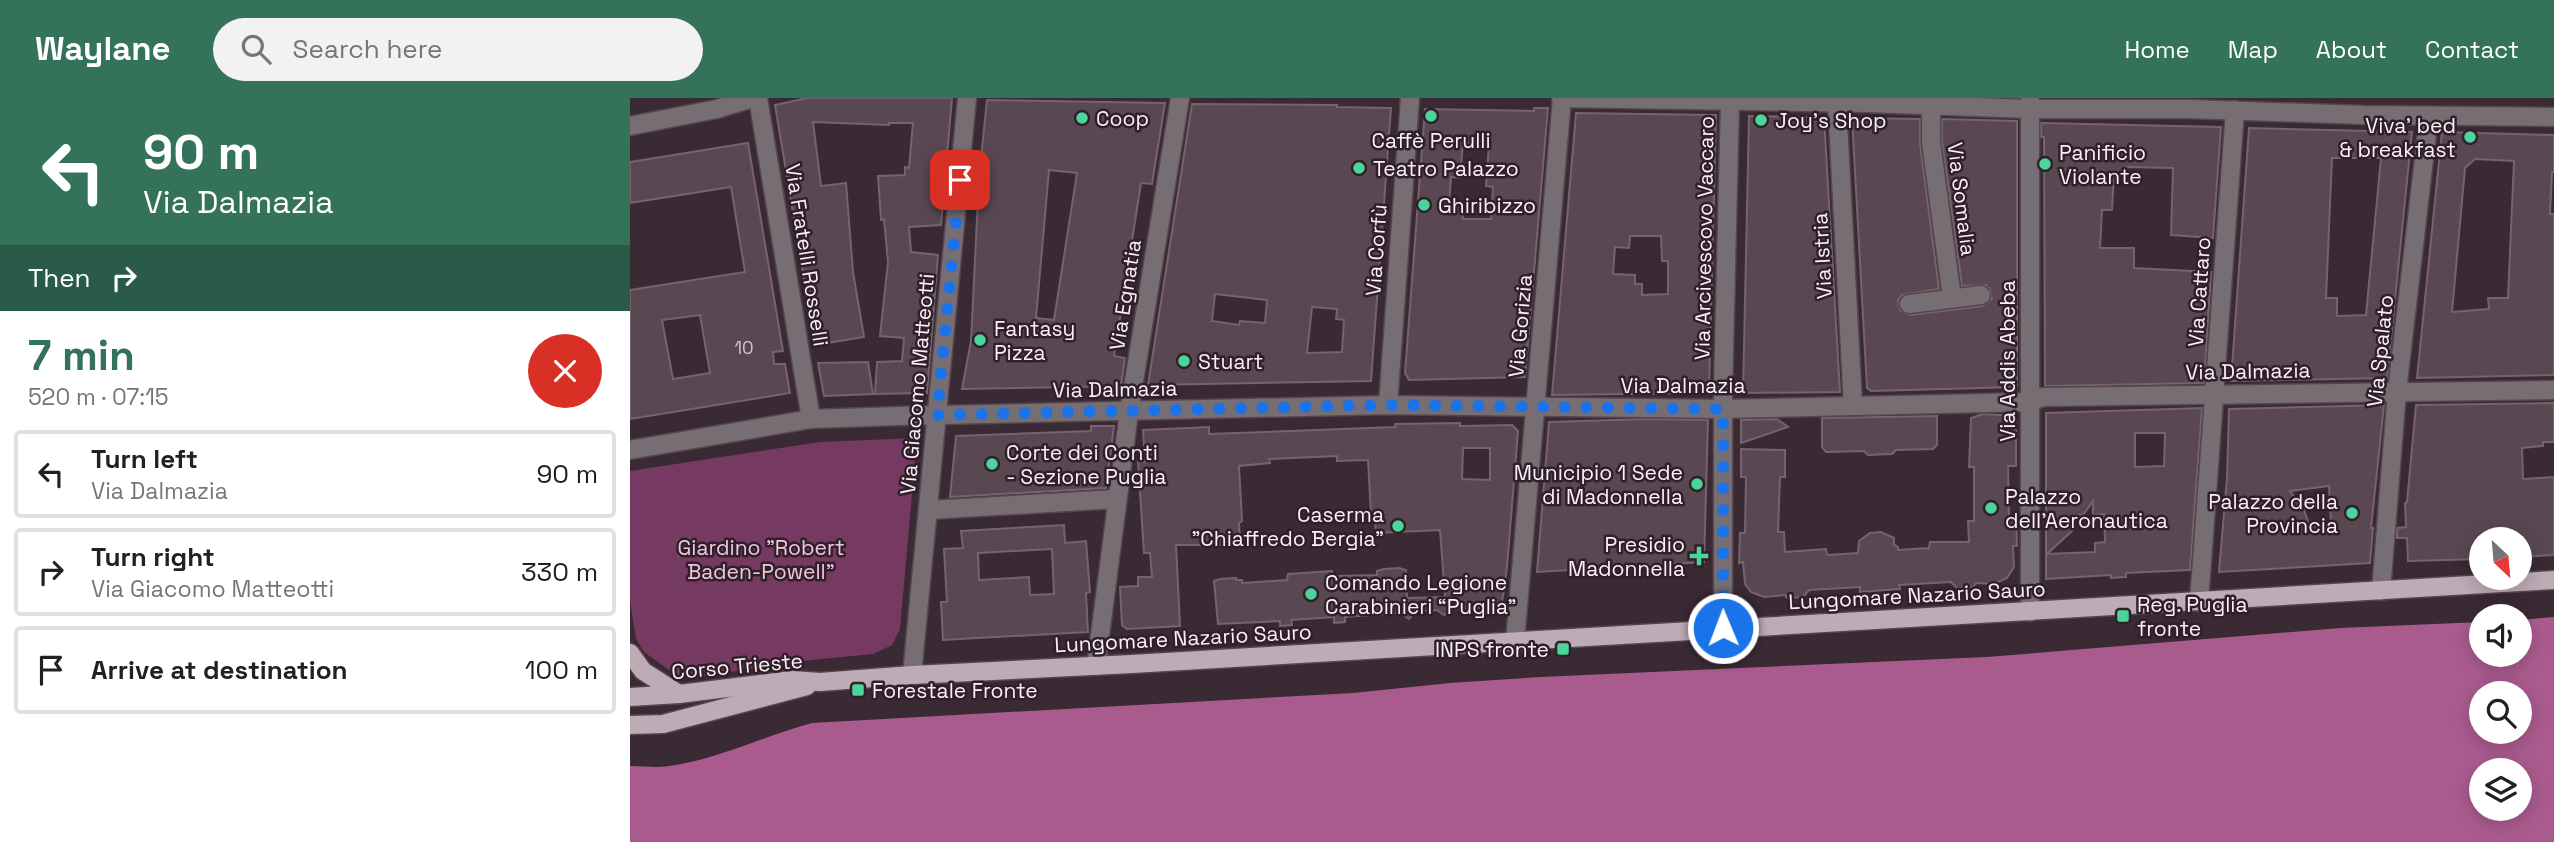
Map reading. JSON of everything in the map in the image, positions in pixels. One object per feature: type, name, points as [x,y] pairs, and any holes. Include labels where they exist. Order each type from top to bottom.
[{"type":"main road","name":"Lungomare Nazario Sauro","points":[[820,682],[2554,580]]},
{"type":"main road","points":[[630,653],[643,671],[679,694]]},
{"type":"main road","name":"Corso Trieste","points":[[630,697],[679,694],[792,680],[820,682]]},
{"type":"main road","name":"Corso Trieste","points":[[630,725],[663,724],[792,692],[820,682]]},
{"type":"street","points":[[630,126],[717,109],[753,98]]},
{"type":"street","name":"Via Fratelli Rosselli","points":[[758,98],[811,419]]},
{"type":"street","name":"Via Giacomo Matteotti","points":[[912,675],[967,98]]},
{"type":"street","name":"Via Egnatia","points":[[1096,666],[1129,412],[1180,98]]},
{"type":"street","name":"Via Corfù","points":[[1388,405],[1410,98]]},
{"type":"street","points":[[1562,98],[1837,103],[1867,101],[1931,105],[2203,104],[2235,110],[2554,117]]},
{"type":"street","name":"Via Gorizia","points":[[1515,641],[1562,98]]},
{"type":"street","name":"Via Arcivescovo Vaccaro","points":[[1723,628],[1723,409],[1730,101]]},
{"type":"street","name":"Via Istria","points":[[1837,103],[1853,406]]},
{"type":"street","name":"Via Addis Abeba","points":[[2030,104],[2030,612]]},
{"type":"street","name":"Via Somalia","points":[[1931,105],[1931,142],[1952,298]]},
{"type":"street","name":"Via Cattaro","points":[[2199,602],[2235,110]]},
{"type":"street","name":"Via Spalato","points":[[2381,591],[2397,391],[2429,116]]},
{"type":"street","points":[[1909,304],[1981,295]]},
{"type":"street","name":"Via Dalmazia","points":[[630,450],[811,419],[937,415],[1388,405],[1723,409],[2029,402],[2043,397],[2554,390]]},
{"type":"street","points":[[928,510],[1117,499]]},
{"type":"green space","name":"Giardino \"Robert Baden-Powell\"","points":[[917,438],[900,629],[892,645],[873,654],[689,678],[676,675],[644,652],[636,639],[630,601],[630,471],[820,442]]},
{"type":"shaded area","points":[[2554,617],[2554,842],[630,842],[630,766],[659,767],[687,763],[812,723],[1353,693],[1541,677],[1987,657],[2341,628],[2469,623],[2469,667],[2532,667],[2532,619]]},
{"type":"building","points":[[807,98],[952,98],[941,225],[909,227],[911,252],[938,255],[927,393],[875,394],[877,362],[902,361],[904,338],[880,336],[888,262],[884,219],[881,220],[878,176],[905,175],[905,167],[909,168],[913,123],[889,125],[813,122],[821,186],[846,183],[853,272],[864,337],[815,345],[775,105]]},
{"type":"building","points":[[987,100],[1165,103],[1152,184],[1141,183],[1114,356],[1125,358],[1121,386],[962,389],[971,341],[979,178]],"holes":[[[1049,170],[1077,173],[1054,320],[1036,318]]]},
{"type":"building","points":[[1192,104],[1391,108],[1371,381],[1148,385]],"holes":[[[1215,294],[1267,300],[1265,323],[1240,321],[1239,325],[1212,321]],[[1312,307],[1337,309],[1336,319],[1344,320],[1342,352],[1307,353]]]},
{"type":"building","points":[[1534,108],[1548,108],[1525,377],[1409,380],[1405,373],[1425,109],[1534,111]],"holes":[[[1463,143],[1489,145],[1486,186],[1493,187],[1491,219],[1463,219],[1462,205],[1449,204],[1451,177],[1460,178]]]},
{"type":"building","points":[[1576,113],[1716,115],[1709,393],[1552,395]],"holes":[[[1630,236],[1661,236],[1662,261],[1668,261],[1668,294],[1642,295],[1642,284],[1635,284],[1635,275],[1613,274],[1615,247],[1629,248]]]},
{"type":"building","points":[[1749,116],[1824,117],[1840,392],[1743,393]]},
{"type":"building","points":[[1852,118],[1920,119],[1920,144],[1939,289],[1902,295],[1898,300],[1900,310],[1910,315],[1982,306],[1992,299],[1990,289],[1986,285],[1962,286],[1942,141],[1942,119],[2017,121],[2017,387],[1871,391],[1867,388]]},
{"type":"building","points":[[2041,123],[2221,127],[2213,238],[2171,235],[2173,168],[2126,167],[2126,173],[2114,172],[2112,210],[2102,210],[2100,248],[2134,248],[2134,268],[2211,272],[2204,383],[2045,386],[2044,137],[2041,137]]},
{"type":"building","points":[[2249,128],[2412,132],[2387,378],[2231,381]],"holes":[[[2332,158],[2381,158],[2366,315],[2337,316],[2337,298],[2326,298]]]},
{"type":"building","points":[[2442,132],[2554,135],[2550,214],[2554,214],[2554,375],[2417,378]],"holes":[[[2475,159],[2514,161],[2508,298],[2488,298],[2489,309],[2452,312],[2465,168]]]},
{"type":"building","points":[[748,143],[783,351],[773,352],[774,364],[785,364],[790,393],[630,419],[630,290],[745,272],[731,187],[630,203],[630,162]],"holes":[[[700,315],[710,373],[673,379],[662,320]]]},
{"type":"building","points":[[868,362],[873,394],[824,396],[818,363]]},
{"type":"building","points":[[2554,403],[2554,442],[2522,448],[2523,479],[2554,477],[2554,555],[2532,556],[2532,527],[2469,527],[2469,559],[2408,561],[2407,538],[2397,538],[2397,528],[2406,527],[2405,503],[2416,405]]},
{"type":"building","name":"Palazzo della Provincia","points":[[2384,405],[2370,563],[2219,572],[2227,478],[2229,409]],"holes":[[[2329,486],[2331,522],[2309,524],[2304,510],[2290,491]]]},
{"type":"building","points":[[2202,408],[2190,570],[2126,573],[2126,577],[2111,578],[2111,575],[2046,579],[2046,413]],"holes":[[[2135,433],[2165,433],[2164,466],[2135,467]],[[2093,501],[2093,515],[2104,514],[2105,542],[2095,543],[2095,552],[2047,554],[2073,530],[2075,515],[2083,515]]]},
{"type":"building","name":"Palazzo dell'Aeronautica","points":[[1983,414],[2016,416],[2016,466],[2008,466],[2009,516],[2016,517],[2017,546],[2013,546],[2014,567],[2007,578],[1994,584],[1976,583],[1973,587],[1957,588],[1951,582],[1899,585],[1900,589],[1860,592],[1860,587],[1809,590],[1803,597],[1787,598],[1785,595],[1764,597],[1751,592],[1745,584],[1743,562],[1739,563],[1740,533],[1745,533],[1746,477],[1741,477],[1741,449],[1785,450],[1785,477],[1780,477],[1778,532],[1784,532],[1785,552],[1826,549],[1827,555],[1858,553],[1859,541],[1870,533],[1881,532],[1894,538],[1894,545],[1898,550],[1929,548],[1930,542],[1969,542],[1968,521],[1974,521],[1974,467],[1969,467],[1971,418]]},
{"type":"building","points":[[1937,416],[1937,445],[1933,449],[1896,450],[1892,454],[1868,455],[1864,451],[1826,452],[1822,447],[1822,418]]},
{"type":"building","points":[[1777,419],[1788,427],[1741,443],[1741,420]]},
{"type":"building","points":[[1708,420],[1704,562],[1537,572],[1549,422]]},
{"type":"building","name":"Caserma \"Chiaffredo Bergia\"","points":[[1395,424],[1512,425],[1518,431],[1507,567],[1502,603],[1498,607],[1453,609],[1444,615],[1437,610],[1415,612],[1409,619],[1400,613],[1345,617],[1345,622],[1334,623],[1334,617],[1291,620],[1292,625],[1280,626],[1280,621],[1218,624],[1214,581],[1220,579],[1236,578],[1242,580],[1242,583],[1287,580],[1288,574],[1332,571],[1333,576],[1377,575],[1377,571],[1399,568],[1406,570],[1407,598],[1445,597],[1440,530],[1376,533],[1371,514],[1368,460],[1337,461],[1337,456],[1269,459],[1270,463],[1239,466],[1242,521],[1239,523],[1240,542],[1176,545],[1180,626],[1127,629],[1122,625],[1120,587],[1138,586],[1138,577],[1152,577],[1150,553],[1144,553],[1138,462],[1145,462],[1143,430],[1209,427],[1209,434],[1395,427]],"holes":[[[1463,448],[1490,448],[1490,480],[1462,479]]]},
{"type":"building","points":[[1091,426],[1114,426],[1106,488],[950,497],[956,436],[1091,431]]},
{"type":"building","points":[[1064,525],[1065,543],[1086,541],[1090,592],[1086,593],[1088,632],[943,640],[941,602],[947,602],[944,549],[963,548],[961,531]],"holes":[[[1052,549],[1054,594],[1030,595],[1029,577],[979,580],[978,553]]]},
{"type":"building","points":[[691,539],[692,554],[679,556],[678,540]]},
{"type":"place","name":"Caffè Perulli","points":[[1431,116]]},
{"type":"place","name":"Coop","points":[[1082,118]]},
{"type":"place","name":"Joy's Shop","points":[[1761,120]]},
{"type":"place","name":"Viva' bed & breakfast","points":[[2470,137]]},
{"type":"place","name":"Panificio Violante","points":[[2045,164]]},
{"type":"place","name":"Teatro Palazzo","points":[[1359,168]]},
{"type":"place","name":"Ghiribizzo","points":[[1424,205]]},
{"type":"place","name":"Fantasy Pizza","points":[[980,340]]},
{"type":"place","name":"Stuart","points":[[1184,361]]},
{"type":"place","name":"Corte dei Conti - Sezione Puglia","points":[[992,464]]},
{"type":"place","name":"Municipio 1 Sede di Madonnella","points":[[1697,484]]},
{"type":"place","name":"Palazzo dell'Aeronautica","points":[[1991,508]]},
{"type":"place","name":"Palazzo della Provincia","points":[[2352,513]]},
{"type":"place","name":"Caserma \"Chiaffredo Bergia\"","points":[[1398,526]]},
{"type":"place","name":"Presidio Madonnella","points":[[1699,556]]},
{"type":"place","name":"Comando Legione Carabinieri “Puglia”","points":[[1311,594]]},
{"type":"place","name":"Reg. Puglia fronte","points":[[2123,616]]},
{"type":"place","name":"INPS fronte","points":[[1563,649]]},
{"type":"place","name":"Forestale Fronte","points":[[858,690]]},
{"type":"route","points":[[960,180],[937,415],[1388,405],[1723,409],[1723,628]]}]
